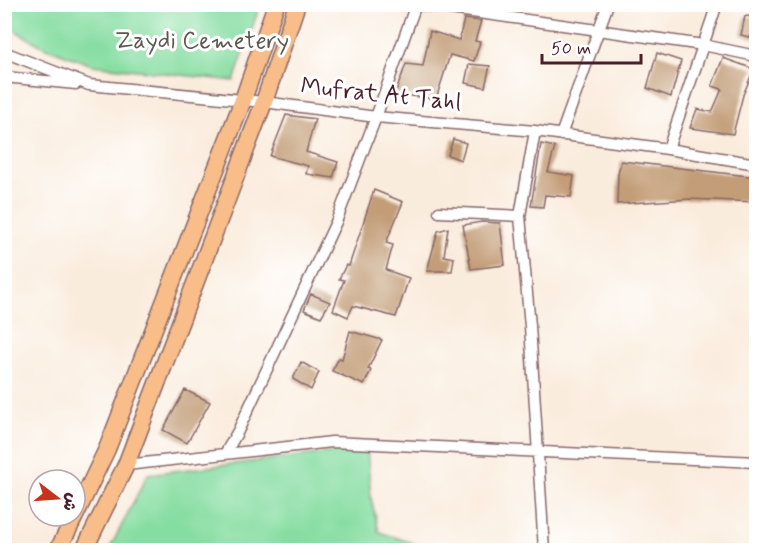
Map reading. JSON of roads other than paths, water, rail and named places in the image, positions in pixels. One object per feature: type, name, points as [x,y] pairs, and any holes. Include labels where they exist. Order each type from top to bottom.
[{"type":"main road","points":[[87,491],[107,449],[243,100],[276,4]]},
{"type":"main road","points":[[84,550],[126,465],[264,102],[297,4]]},
{"type":"main road","points":[[58,550],[69,528]]},
{"type":"street","points":[[561,135],[608,4]]},
{"type":"street","points":[[668,149],[717,4]]},
{"type":"street","points":[[225,454],[238,431],[336,222],[415,5],[703,45],[756,56]]},
{"type":"street","name":"Mufrat At Tahl","points":[[4,52],[89,85],[264,102],[376,117],[535,131],[668,149],[756,164]]},
{"type":"street","points":[[4,77],[89,85]]},
{"type":"street","points":[[535,131],[520,216],[530,326],[544,550]]},
{"type":"street","points":[[440,212],[520,216]]},
{"type":"street","points":[[126,465],[332,442],[756,462]]},
{"type":"park label","name":"Zaydi Cemetery","points":[[202,41]]}]
